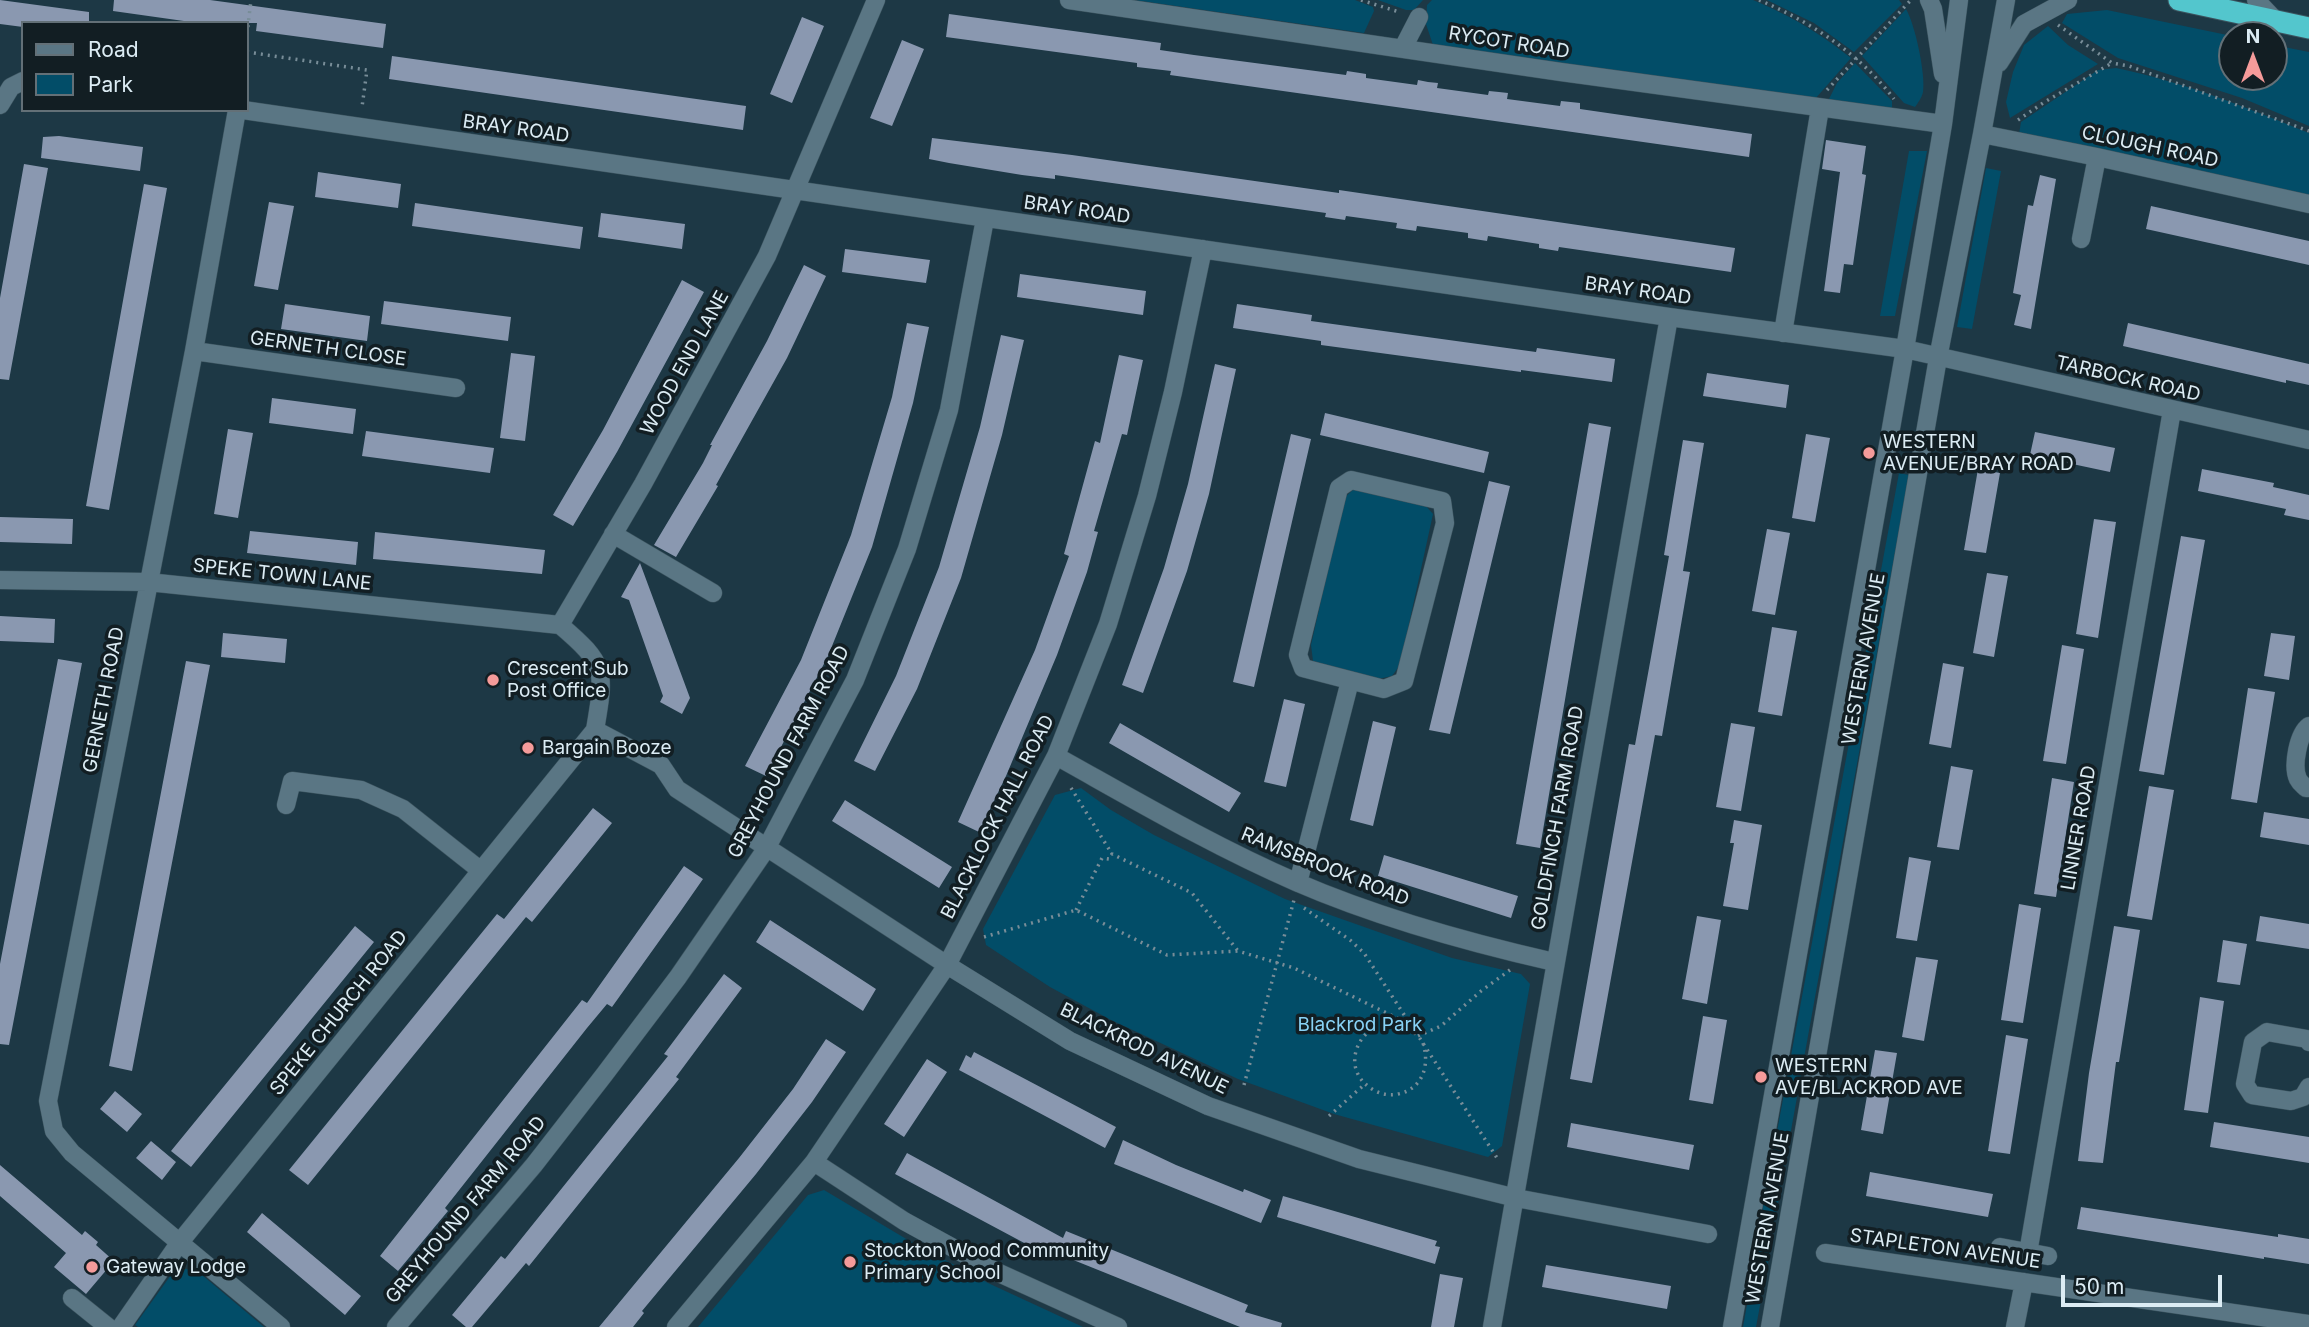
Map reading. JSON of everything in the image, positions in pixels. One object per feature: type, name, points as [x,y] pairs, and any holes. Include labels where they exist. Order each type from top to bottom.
[{"type":"highway","points":[[2179,0],[2309,28]]},
{"type":"street","name":"WOOD END LANE","points":[[560,625],[767,256],[876,0]]},
{"type":"street","name":"RYCOT ROAD","points":[[1069,0],[1943,124]]},
{"type":"street","points":[[1929,0],[1940,43],[1947,99]]},
{"type":"street","name":"WESTERN AVENUE","points":[[1732,1327],[1905,349],[1947,99],[1959,0]]},
{"type":"street","name":"WESTERN AVENUE","points":[[1770,1327],[1938,358],[2006,0]]},
{"type":"street","points":[[1993,76],[2004,53],[2024,24],[2068,0]]},
{"type":"street","points":[[2256,0],[2275,20]]},
{"type":"street","points":[[1403,48],[1419,17]]},
{"type":"street","points":[[0,105],[11,87],[21,82]]},
{"type":"street","points":[[1783,333],[1820,108]]},
{"type":"street","name":"BRAY ROAD","points":[[248,111],[985,219],[1905,349]]},
{"type":"street","name":"GERNETH ROAD","points":[[237,112],[194,351],[48,1101],[54,1131],[72,1153],[281,1327]]},
{"type":"street","name":"CLOUGH ROAD","points":[[1982,134],[2309,204]]},
{"type":"street","points":[[2081,239],[2097,157]]},
{"type":"street","name":"GREYHOUND FARM ROAD","points":[[396,1327],[534,1164],[604,1075],[678,977],[766,849],[855,680],[907,549],[949,410],[985,219]]},
{"type":"street","name":"BLACKLOCK HALL ROAD","points":[[676,1327],[814,1162],[947,965],[1056,756],[1108,624],[1147,496],[1203,249]]},
{"type":"street","name":"GOLDFINCH FARM ROAD","points":[[1492,1327],[1669,317]]},
{"type":"street","name":"TARBOCK ROAD","points":[[1905,349],[2309,440]]},
{"type":"street","name":"GERNETH CLOSE","points":[[194,351],[456,388]]},
{"type":"street","name":"LINNER ROAD","points":[[2028,1253],[2172,410]]},
{"type":"street","points":[[1351,480],[1442,501],[1444,523],[1404,681],[1384,689],[1350,681],[1303,668],[1298,655],[1339,488],[1351,480]]},
{"type":"street","points":[[613,534],[713,593]]},
{"type":"street","name":"SPEKE TOWN LANE","points":[[0,580],[148,582],[560,625]]},
{"type":"street","points":[[560,625],[586,648],[598,666],[603,688],[595,730]]},
{"type":"street","points":[[1295,894],[1350,681]]},
{"type":"street","points":[[2309,726],[2299,737],[2297,778],[2309,788]]},
{"type":"street","name":"BLACKROD AVENUE","points":[[595,730],[661,765],[677,789],[766,849],[1069,1041],[1209,1105],[1359,1159],[1516,1198],[1708,1234]]},
{"type":"street","name":"SPEKE CHURCH ROAD","points":[[121,1327],[180,1242],[595,730]]},
{"type":"street","name":"RAMSBROOK ROAD","points":[[1056,756],[1237,854],[1295,894],[1554,962]]},
{"type":"street","points":[[286,805],[292,781],[361,790],[403,809],[480,870]]},
{"type":"street","points":[[2309,1042],[2307,1039],[2267,1032],[2253,1042],[2245,1084],[2252,1095],[2291,1101],[2302,1097],[2309,1087]]},
{"type":"street","points":[[814,1162],[904,1221],[999,1273],[1118,1327]]},
{"type":"street","points":[[2000,1247],[2048,1256]]},
{"type":"street","name":"STAPLETON AVENUE","points":[[1825,1253],[2309,1324]]},
{"type":"street","points":[[2015,1327],[2024,1282]]},
{"type":"street","points":[[72,1298],[108,1327]]},
{"type":"path","points":[[248,26],[251,0]]},
{"type":"path","points":[[1361,0],[1380,8],[1419,17]]},
{"type":"path","points":[[1759,0],[1812,26],[1855,58],[1898,104],[1897,118]]},
{"type":"path","points":[[1820,108],[1823,96],[1855,58],[1911,1]]},
{"type":"path","points":[[2051,20],[2112,63],[2129,66],[2309,131]]},
{"type":"path","points":[[248,52],[367,70],[359,127]]},
{"type":"path","points":[[2015,123],[2043,103],[2112,63]]},
{"type":"path","points":[[1065,779],[1112,854],[1192,893],[1238,951]]},
{"type":"path","points":[[1076,911],[1102,858],[1109,859],[1112,854]]},
{"type":"path","points":[[1244,1085],[1295,894],[1364,953],[1499,1161]]},
{"type":"path","points":[[975,939],[1076,911],[1167,956],[1238,951],[1294,968],[1399,1019],[1419,1037]]},
{"type":"path","points":[[1419,1037],[1441,1026],[1481,990],[1511,968]]},
{"type":"path","points":[[1412,1030],[1391,1023],[1380,1025],[1363,1037],[1355,1057],[1356,1068],[1365,1084],[1387,1095],[1408,1091],[1417,1084],[1426,1065],[1423,1043]]},
{"type":"path","points":[[1329,1116],[1365,1084]]},
{"type":"green space","points":[[1134,0],[1355,0],[1373,7],[1374,11],[1364,33]]},
{"type":"green space","points":[[1378,0],[1423,0],[1414,10],[1406,10]]},
{"type":"green space","points":[[1432,0],[1753,0],[1804,25],[1851,58],[1815,99],[1433,45],[1426,24],[1427,5]]},
{"type":"green space","points":[[1767,0],[1899,0],[1902,4],[1854,52],[1814,23]]},
{"type":"green space","points":[[1906,9],[1916,37],[1924,84],[1921,98],[1915,107],[1904,103],[1862,56]]},
{"type":"green space","points":[[2107,10],[2218,33],[2218,90],[2118,58],[2062,23],[2067,14]]},
{"type":"green space","points":[[2048,26],[2068,45],[2098,64],[2010,118],[2006,102],[2013,72],[2024,45]]},
{"type":"green space","points":[[2288,48],[2309,52],[2309,126],[2220,91],[2288,91]]},
{"type":"green space","points":[[1855,63],[1892,101],[1892,111],[1828,101],[1837,83]]},
{"type":"green space","points":[[2116,68],[2190,88],[2309,133],[2309,198],[2019,134],[2021,122],[2098,70]]},
{"type":"green space","points":[[1909,151],[1927,151],[1895,316],[1880,316]]},
{"type":"green space","points":[[1986,168],[2001,171],[1972,329],[1957,327]]},
{"type":"green space","points":[[1899,473],[1909,475],[1772,1236],[1758,1234]]},
{"type":"green space","points":[[1354,489],[1425,505],[1433,514],[1400,665],[1392,676],[1378,679],[1313,661],[1311,645],[1344,498]]},
{"type":"green space","name":"Blackrod Park","points":[[1081,788],[1111,810],[1154,835],[1285,899],[1452,958],[1521,974],[1530,984],[1502,1146],[1488,1157],[1334,1114],[1238,1079],[1111,1020],[1050,987],[986,945],[983,929],[1055,795]]},
{"type":"green space","name":"Stockton Wood Community Primary School","points":[[824,1190],[988,1283],[1083,1327],[698,1327],[808,1195]]},
{"type":"green space","points":[[1757,1249],[1770,1252],[1756,1327],[1743,1327]]},
{"type":"green space","points":[[185,1269],[196,1270],[264,1327],[135,1325],[171,1275]]},
{"type":"building","points":[[0,0],[89,12],[89,21],[21,21],[21,27],[0,24]]},
{"type":"building","points":[[114,0],[210,0],[386,24],[383,48],[256,31],[257,23],[248,21],[184,21],[113,11]]},
{"type":"building","points":[[949,14],[1161,43],[1160,50],[1194,55],[1346,75],[1347,71],[1366,74],[1366,78],[1417,85],[1418,80],[1438,83],[1437,88],[1488,95],[1489,91],[1508,93],[1507,99],[1560,106],[1561,101],[1580,103],[1580,109],[1752,134],[1749,157],[1170,75],[1171,71],[1137,67],[1137,63],[946,37]]},
{"type":"building","points":[[802,17],[824,26],[792,103],[770,94]]},
{"type":"building","points":[[902,40],[924,49],[892,126],[870,118]]},
{"type":"building","points":[[392,56],[746,106],[743,130],[389,79]]},
{"type":"building","points":[[59,136],[143,147],[140,171],[41,158],[43,137]]},
{"type":"building","points":[[932,138],[1339,193],[1339,190],[1735,248],[1731,272],[1559,247],[1558,251],[1539,248],[1539,244],[1488,236],[1487,241],[1468,238],[1468,233],[1417,226],[1416,231],[1396,228],[1397,223],[1346,216],[1345,220],[1325,217],[1326,213],[1055,175],[1055,179],[1022,175],[949,163],[929,159]]},
{"type":"building","points":[[1826,140],[1866,146],[1862,174],[1866,175],[1853,265],[1844,264],[1840,293],[1824,291],[1840,172],[1822,169]]},
{"type":"building","points":[[24,164],[48,168],[9,380],[0,379],[0,298]]},
{"type":"building","points":[[318,172],[401,184],[398,208],[315,197]]},
{"type":"building","points":[[2040,175],[2056,179],[2031,329],[2014,325],[2021,295],[2013,293],[2028,205],[2033,206]]},
{"type":"building","points":[[144,184],[167,188],[109,510],[86,506]]},
{"type":"building","points":[[269,202],[294,206],[278,290],[254,286]]},
{"type":"building","points":[[415,203],[583,227],[580,249],[412,226]]},
{"type":"building","points":[[2151,206],[2309,241],[2309,265],[2146,229]]},
{"type":"building","points":[[601,213],[685,224],[682,249],[598,237]]},
{"type":"building","points":[[845,249],[930,260],[926,283],[842,272]]},
{"type":"building","points":[[804,265],[826,276],[787,358],[676,557],[654,545],[703,463]]},
{"type":"building","points":[[1020,274],[1146,291],[1143,315],[1017,297]]},
{"type":"building","points":[[682,280],[704,292],[617,452],[573,526],[553,515],[603,430]]},
{"type":"building","points":[[384,301],[511,317],[508,341],[381,324]]},
{"type":"building","points":[[285,304],[370,316],[367,341],[281,329]]},
{"type":"building","points":[[1237,304],[1312,315],[1311,321],[1536,352],[1537,348],[1615,359],[1612,382],[1321,345],[1321,341],[1233,328]]},
{"type":"building","points":[[907,323],[929,327],[913,403],[872,547],[828,656],[766,776],[745,766],[801,660],[851,535],[892,397]]},
{"type":"building","points":[[2128,323],[2309,364],[2309,385],[2286,380],[2286,383],[2123,346]]},
{"type":"building","points":[[1001,335],[1024,340],[1002,435],[961,578],[917,689],[875,771],[854,761],[896,676],[939,567],[980,427]]},
{"type":"building","points":[[511,353],[535,356],[525,441],[500,438]]},
{"type":"building","points":[[1119,355],[1143,360],[1127,435],[1122,434],[1094,531],[1098,532],[1087,572],[1057,655],[1006,776],[979,832],[958,822],[1035,650],[1069,556],[1064,554],[1095,441],[1100,443]]},
{"type":"building","points":[[1215,364],[1236,369],[1209,494],[1187,571],[1143,693],[1122,685],[1164,568],[1188,484]]},
{"type":"building","points":[[1707,373],[1789,385],[1786,408],[1703,396]]},
{"type":"building","points":[[272,398],[356,409],[353,434],[269,423]]},
{"type":"building","points":[[1325,413],[1489,452],[1484,473],[1320,435]]},
{"type":"building","points":[[1589,423],[1611,427],[1540,848],[1516,844]]},
{"type":"building","points":[[228,429],[253,433],[238,518],[214,514]]},
{"type":"building","points":[[366,431],[494,448],[490,473],[362,456]]},
{"type":"building","points":[[2035,432],[2115,448],[2110,472],[2030,455]]},
{"type":"building","points":[[1291,434],[1311,439],[1254,687],[1233,682]]},
{"type":"building","points":[[1806,434],[1830,438],[1815,522],[1792,518]]},
{"type":"building","points":[[1683,440],[1704,443],[1683,571],[1690,572],[1662,736],[1655,735],[1592,1083],[1570,1079],[1629,744],[1635,745],[1669,556],[1664,555]]},
{"type":"building","points":[[1978,469],[2000,473],[1986,553],[1964,550]]},
{"type":"building","points":[[2202,469],[2274,483],[2273,487],[2309,495],[2309,520],[2284,515],[2286,509],[2198,491]]},
{"type":"building","points":[[1489,481],[1510,486],[1450,734],[1429,730]]},
{"type":"building","points":[[0,517],[73,519],[72,544],[0,542]]},
{"type":"building","points":[[2094,519],[2116,522],[2098,638],[2076,634]]},
{"type":"building","points":[[1767,529],[1790,533],[1775,615],[1752,611]]},
{"type":"building","points":[[250,531],[358,542],[356,565],[247,553]]},
{"type":"building","points":[[375,532],[545,550],[542,574],[373,559]]},
{"type":"building","points":[[2181,536],[2205,540],[2164,775],[2139,771]]},
{"type":"building","points":[[640,563],[690,698],[682,714],[660,702],[663,696],[629,600],[621,597]]},
{"type":"building","points":[[1987,573],[2008,576],[1994,657],[1973,653]]},
{"type":"building","points":[[0,616],[55,619],[54,643],[0,641]]},
{"type":"building","points":[[1772,627],[1797,631],[1782,716],[1758,712]]},
{"type":"building","points":[[223,633],[287,639],[285,663],[221,657]]},
{"type":"building","points":[[2271,633],[2295,636],[2289,680],[2264,676]]},
{"type":"building","points":[[2062,645],[2084,649],[2066,764],[2043,761]]},
{"type":"building","points":[[58,659],[82,663],[9,1045],[0,1044],[0,964]]},
{"type":"building","points":[[186,661],[210,665],[132,1071],[109,1066]]},
{"type":"building","points":[[1943,663],[1964,667],[1951,748],[1929,744]]},
{"type":"building","points":[[2248,688],[2275,692],[2257,803],[2231,799]]},
{"type":"building","points":[[1284,699],[1305,704],[1286,787],[1264,782]]},
{"type":"building","points":[[1373,721],[1396,727],[1373,826],[1350,820]]},
{"type":"building","points":[[1120,723],[1241,793],[1229,812],[1109,743]]},
{"type":"building","points":[[1731,723],[1755,727],[1741,811],[1716,807]]},
{"type":"building","points":[[1951,766],[1973,770],[1959,850],[1937,847]]},
{"type":"building","points":[[2052,778],[2074,782],[2056,897],[2034,894]]},
{"type":"building","points":[[2149,786],[2174,790],[2152,920],[2127,916]]},
{"type":"building","points":[[845,800],[952,867],[939,888],[832,821]]},
{"type":"building","points":[[593,808],[612,823],[532,922],[526,917],[308,1185],[289,1170],[497,914],[504,919]]},
{"type":"building","points":[[2264,812],[2309,819],[2309,845],[2260,837]]},
{"type":"building","points":[[1734,820],[1762,825],[1748,910],[1723,906],[1734,843],[1730,843]]},
{"type":"building","points":[[1384,855],[1518,896],[1511,918],[1378,876]]},
{"type":"building","points":[[1909,857],[1931,861],[1917,941],[1896,938]]},
{"type":"building","points":[[684,866],[703,879],[680,912],[612,1007],[607,1004],[587,1028],[445,1208],[448,1211],[398,1271],[380,1256],[582,1000],[587,1003]]},
{"type":"building","points":[[2019,904],[2041,908],[2023,1023],[2001,1020]]},
{"type":"building","points":[[1697,916],[1721,920],[1707,1004],[1682,999]]},
{"type":"building","points":[[2260,916],[2309,924],[2309,949],[2256,941]]},
{"type":"building","points":[[770,920],[876,989],[863,1011],[756,942]]},
{"type":"building","points":[[355,926],[374,942],[191,1167],[171,1151]]},
{"type":"building","points":[[2114,926],[2140,930],[2119,1062],[2116,1062],[2103,1163],[2078,1161],[2089,1073]]},
{"type":"building","points":[[2223,940],[2247,944],[2240,985],[2217,982]]},
{"type":"building","points":[[1916,957],[1938,960],[1924,1041],[1902,1037]]},
{"type":"building","points":[[724,974],[742,988],[676,1077],[679,1079],[529,1266],[526,1263],[472,1327],[466,1327],[452,1315],[501,1256],[505,1259],[668,1056],[664,1054]]},
{"type":"building","points":[[2200,997],[2224,1001],[2208,1113],[2184,1110]]},
{"type":"building","points":[[1703,1016],[1727,1020],[1713,1104],[1689,1100]]},
{"type":"building","points":[[2006,1035],[2028,1039],[2010,1154],[1988,1151]]},
{"type":"building","points":[[826,1039],[846,1052],[812,1102],[756,1174],[642,1311],[644,1313],[633,1327],[599,1327],[739,1158],[793,1089]]},
{"type":"building","points":[[1875,1050],[1897,1053],[1883,1134],[1861,1130]]},
{"type":"building","points":[[974,1052],[1116,1127],[1105,1148],[959,1070],[966,1055],[971,1058]]},
{"type":"building","points":[[927,1059],[947,1072],[904,1137],[884,1124]]},
{"type":"building","points":[[115,1091],[142,1114],[127,1132],[100,1109]]},
{"type":"building","points":[[2214,1122],[2309,1137],[2309,1163],[2210,1147]]},
{"type":"building","points":[[1571,1123],[1694,1145],[1689,1170],[1567,1147]]},
{"type":"building","points":[[1123,1140],[1176,1165],[1243,1192],[1244,1189],[1271,1200],[1261,1223],[1114,1164]]},
{"type":"building","points":[[151,1141],[176,1162],[162,1180],[136,1158]]},
{"type":"building","points":[[907,1153],[1063,1238],[1066,1231],[1248,1305],[1245,1312],[1282,1323],[1281,1327],[1240,1327],[1046,1249],[1043,1253],[895,1174]]},
{"type":"building","points":[[0,1165],[82,1235],[85,1231],[114,1261],[86,1294],[54,1267],[66,1253],[0,1196]]},
{"type":"building","points":[[1870,1172],[1993,1194],[1988,1217],[1866,1196]]},
{"type":"building","points":[[1283,1196],[1437,1241],[1435,1246],[1440,1247],[1435,1264],[1277,1217]]},
{"type":"building","points":[[2081,1207],[2278,1237],[2278,1234],[2309,1239],[2309,1264],[2077,1229]]},
{"type":"building","points":[[262,1213],[361,1296],[345,1315],[247,1232]]},
{"type":"building","points":[[1546,1265],[1671,1286],[1667,1309],[1542,1287]]},
{"type":"building","points":[[1440,1274],[1463,1278],[1454,1327],[1431,1327]]},
{"type":"place","name":"WESTERN AVENUE/BRAY ROAD","points":[[1869,453]]},
{"type":"place","name":"Crescent Sub Post Office","points":[[493,680]]},
{"type":"place","name":"Bargain Booze","points":[[528,748]]},
{"type":"place","name":"WESTERN AVE/BLACKROD AVE","points":[[1761,1077]]},
{"type":"place","name":"Stockton Wood Community Primary School","points":[[850,1262]]},
{"type":"place","name":"Gateway Lodge","points":[[92,1267]]}]
